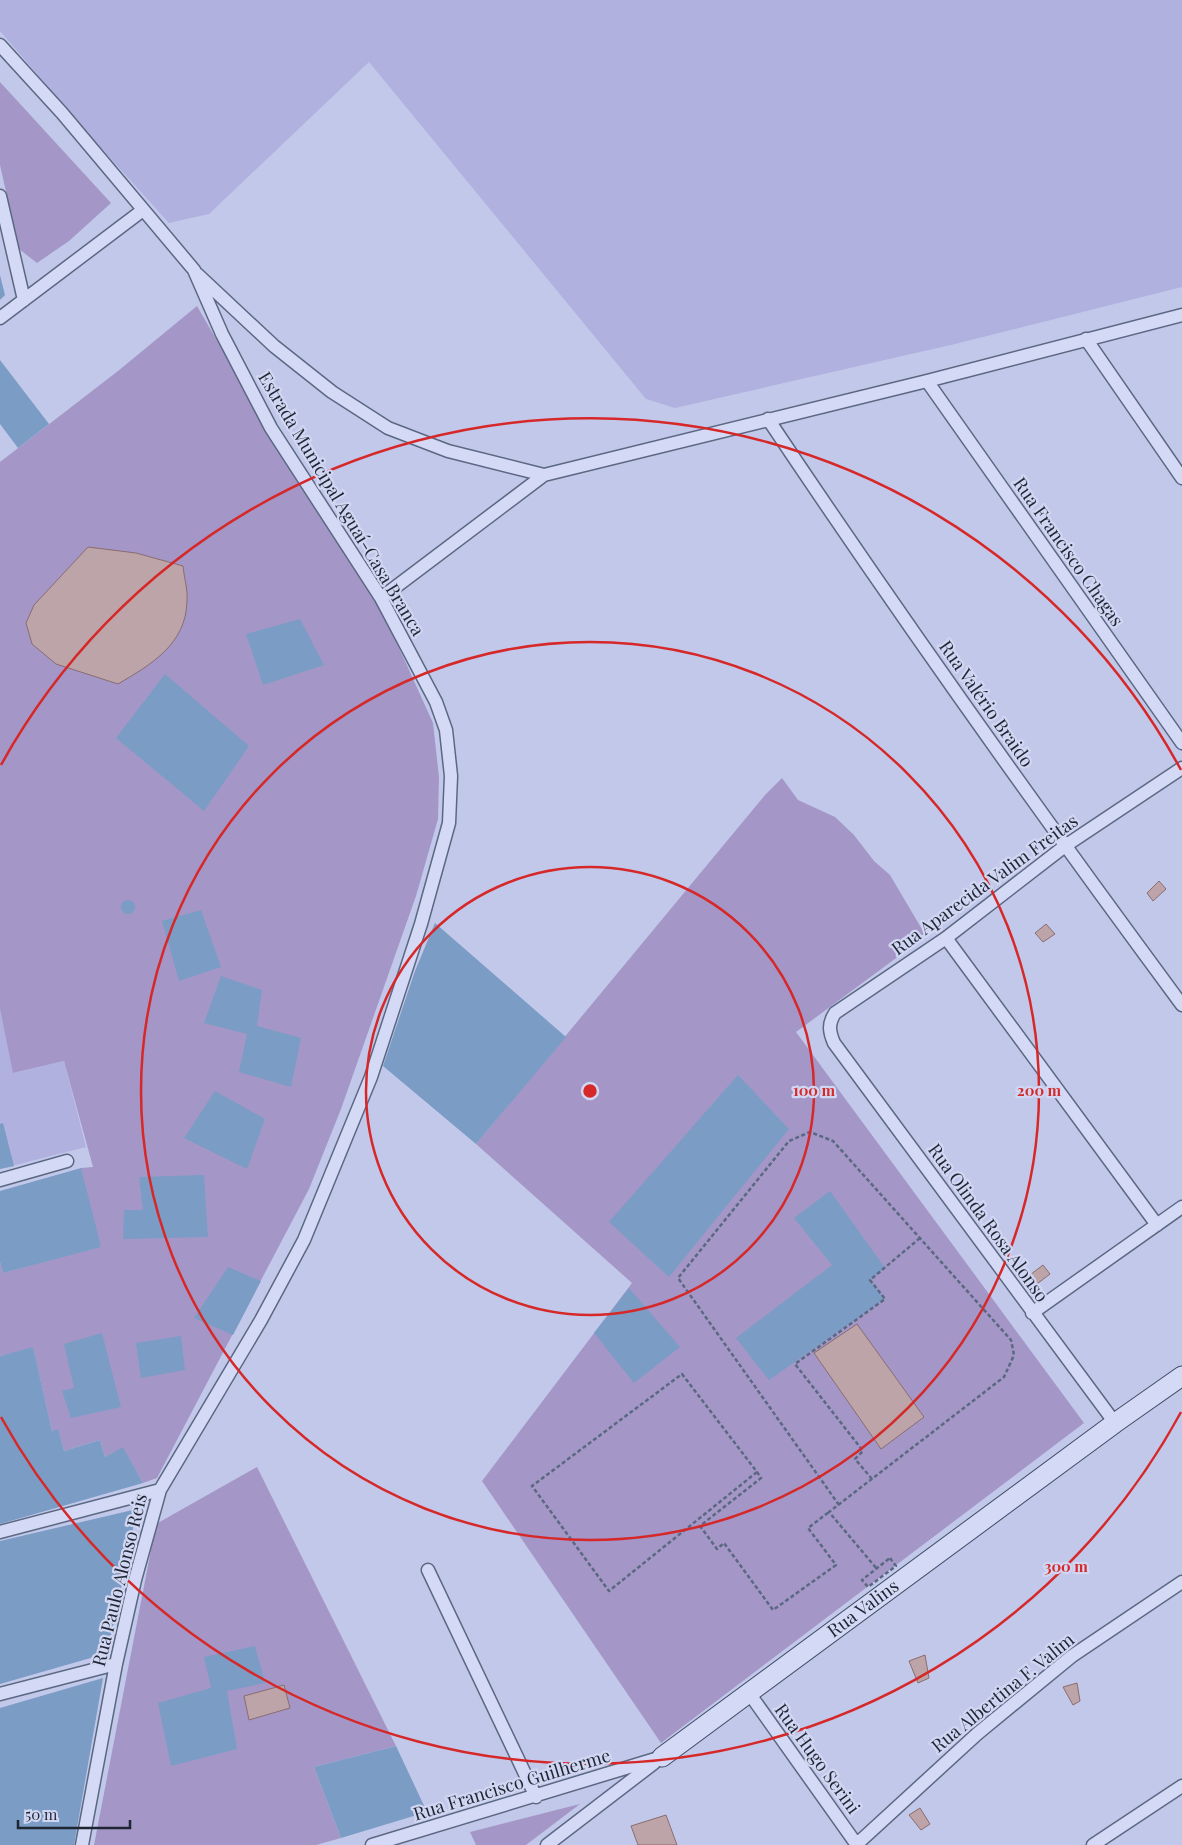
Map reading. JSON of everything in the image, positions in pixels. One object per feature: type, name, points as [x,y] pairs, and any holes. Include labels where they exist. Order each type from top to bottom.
[{"type":"street","name":"Estrada Municipal Aguaí-Casa Branca","points":[[0,45],[62,113],[194,270],[222,334],[271,428],[381,598],[436,702],[446,730],[451,776],[449,823],[421,924],[371,1077],[304,1240]]},
{"type":"street","points":[[0,196],[24,300]]},
{"type":"street","points":[[0,318],[143,210]]},
{"type":"street","points":[[194,270],[274,346],[332,392],[388,428],[448,451],[544,475]]},
{"type":"street","points":[[381,598],[544,475],[927,381],[1182,315]]},
{"type":"street","points":[[1086,339],[1182,478]]},
{"type":"street","name":"Rua Francisco Chagas","points":[[927,381],[1182,743]]},
{"type":"street","name":"Rua Valério Braido","points":[[768,419],[846,536],[1065,846],[1182,1005]]},
{"type":"street","name":"Rua Aparecida Valim Freitas","points":[[834,1043],[829,1028],[830,1020],[835,1013],[946,938],[1065,846],[1182,768]]},
{"type":"street","points":[[946,938],[1157,1225]]},
{"type":"street","name":"Rua Olinda Rosa Alonso","points":[[834,1043],[1115,1423]]},
{"type":"street","points":[[0,1180],[67,1161]]},
{"type":"street","points":[[1032,1313],[1182,1207]]},
{"type":"street","name":"Rua Paulo Alonso Reis","points":[[82,1845],[116,1664],[135,1580],[160,1490],[262,1320],[304,1240]]},
{"type":"street","name":"Rua Valins","points":[[547,1845],[748,1693],[1115,1423],[1182,1376]]},
{"type":"street","points":[[0,1532],[160,1490]]},
{"type":"street","points":[[428,1570],[536,1797]]},
{"type":"street","name":"Rua Albertina F. Valim","points":[[857,1845],[976,1734],[1072,1656],[1182,1582]]},
{"type":"street","points":[[0,1694],[116,1664]]},
{"type":"street","name":"Rua Hugo Serini","points":[[748,1693],[857,1845]]},
{"type":"street","name":"Rua Francisco Guilherme","points":[[372,1845],[536,1797],[662,1757]]},
{"type":"street","points":[[1093,1845],[1182,1786]]},
{"type":"path","points":[[757,1472],[609,1591],[532,1486],[682,1374],[757,1472],[761,1478],[700,1526],[717,1549],[724,1543],[773,1610],[836,1565],[808,1528],[830,1512],[839,1505],[872,1479],[1004,1376],[1014,1356],[1012,1340],[833,1141],[810,1132],[789,1141],[678,1278],[839,1505]]},
{"type":"path","points":[[872,1479],[855,1459],[863,1451],[796,1364],[885,1299],[870,1280],[920,1238]]},
{"type":"path","points":[[830,1512],[877,1569]]},
{"type":"path","points":[[890,1558],[896,1566],[868,1587],[862,1580],[877,1569],[890,1558]]},
{"type":"shaded area","points":[[0,0],[1182,0],[1182,287],[955,344],[675,408],[646,399],[369,62],[209,214],[169,223],[91,137],[0,31]]},
{"type":"shaded area","points":[[0,82],[111,203],[69,241],[37,263],[19,249],[0,165]]},
{"type":"shaded area","points":[[197,306],[253,407],[379,606],[405,661],[433,723],[439,777],[438,819],[416,896],[341,1109],[309,1189],[157,1478],[143,1483],[123,1448],[105,1457],[100,1440],[64,1451],[58,1430],[52,1431],[33,1348],[0,1356],[0,1262],[3,1273],[53,1259],[81,1168],[93,1167],[64,1061],[13,1073],[0,1009],[0,462],[118,371]]},
{"type":"shaded area","points":[[88,547],[136,553],[183,566],[187,601],[181,629],[174,641],[155,660],[118,684],[56,664],[32,644],[26,623],[34,605]]},
{"type":"shaded area","points":[[782,778],[798,800],[835,817],[854,835],[874,861],[890,875],[926,936],[796,1032],[1084,1423],[661,1743],[482,1481],[632,1283],[476,1144],[765,795]]},
{"type":"shaded area","points":[[1159,881],[1166,889],[1153,901],[1147,893]]},
{"type":"shaded area","points":[[1046,924],[1055,934],[1043,942],[1035,933]]},
{"type":"shaded area","points":[[0,1009],[14,1073],[64,1061],[86,1147],[0,1169]]},
{"type":"shaded area","points":[[1043,1265],[1050,1274],[1033,1287],[1026,1278]]},
{"type":"shaded area","points":[[857,1324],[924,1417],[881,1449],[814,1353]]},
{"type":"shaded area","points":[[257,1467],[396,1746],[314,1767],[341,1838],[316,1845],[94,1845],[156,1524]]},
{"type":"shaded area","points":[[925,1655],[929,1678],[918,1683],[909,1661]]},
{"type":"shaded area","points":[[1077,1683],[1080,1701],[1073,1705],[1063,1687]]},
{"type":"shaded area","points":[[284,1685],[290,1708],[249,1720],[244,1696]]},
{"type":"shaded area","points":[[580,1804],[526,1845],[476,1845],[470,1832]]},
{"type":"shaded area","points":[[920,1808],[930,1824],[921,1830],[909,1815]]},
{"type":"shaded area","points":[[666,1815],[677,1845],[638,1845],[631,1826]]},
{"type":"building","points":[[0,275],[5,295],[0,300]]},
{"type":"building","points":[[0,360],[49,424],[18,448],[0,424]]},
{"type":"building","points":[[300,619],[324,665],[263,685],[246,634]]},
{"type":"building","points":[[165,674],[249,746],[204,811],[116,738]]},
{"type":"building","points":[[128,900],[133,902],[135,907],[133,912],[128,914],[123,912],[121,907],[123,902]]},
{"type":"building","points":[[201,910],[221,967],[179,981],[162,921]]},
{"type":"building","points":[[435,923],[566,1037],[476,1144],[383,1066],[415,971]]},
{"type":"building","points":[[221,976],[262,990],[257,1026],[301,1038],[291,1087],[239,1072],[247,1034],[204,1023]]},
{"type":"building","points":[[738,1075],[789,1129],[669,1277],[609,1222]]},
{"type":"building","points":[[215,1091],[265,1119],[247,1169],[184,1138]]},
{"type":"building","points":[[3,1123],[14,1166],[0,1169],[0,1124]]},
{"type":"building","points":[[81,1168],[101,1247],[3,1273],[0,1262],[0,1191]]},
{"type":"building","points":[[204,1175],[208,1237],[123,1239],[124,1210],[143,1210],[139,1177]]},
{"type":"building","points":[[830,1191],[885,1268],[870,1280],[885,1299],[769,1380],[736,1338],[832,1265],[794,1218]]},
{"type":"building","points":[[228,1267],[261,1281],[233,1335],[194,1318]]},
{"type":"building","points":[[629,1288],[680,1347],[634,1383],[594,1333]]},
{"type":"building","points":[[102,1333],[121,1407],[71,1418],[62,1391],[74,1388],[64,1344]]},
{"type":"building","points":[[181,1336],[185,1370],[141,1378],[136,1343]]},
{"type":"building","points":[[33,1347],[52,1431],[58,1429],[64,1451],[100,1440],[105,1457],[123,1447],[143,1483],[0,1524],[0,1356]]},
{"type":"building","points":[[137,1509],[108,1653],[0,1684],[0,1541]]},
{"type":"building","points":[[255,1646],[265,1683],[227,1691],[237,1749],[171,1766],[158,1703],[211,1688],[204,1657]]},
{"type":"building","points":[[103,1678],[74,1845],[0,1845],[0,1708]]},
{"type":"building","points":[[396,1746],[427,1812],[341,1838],[314,1767]]}]
